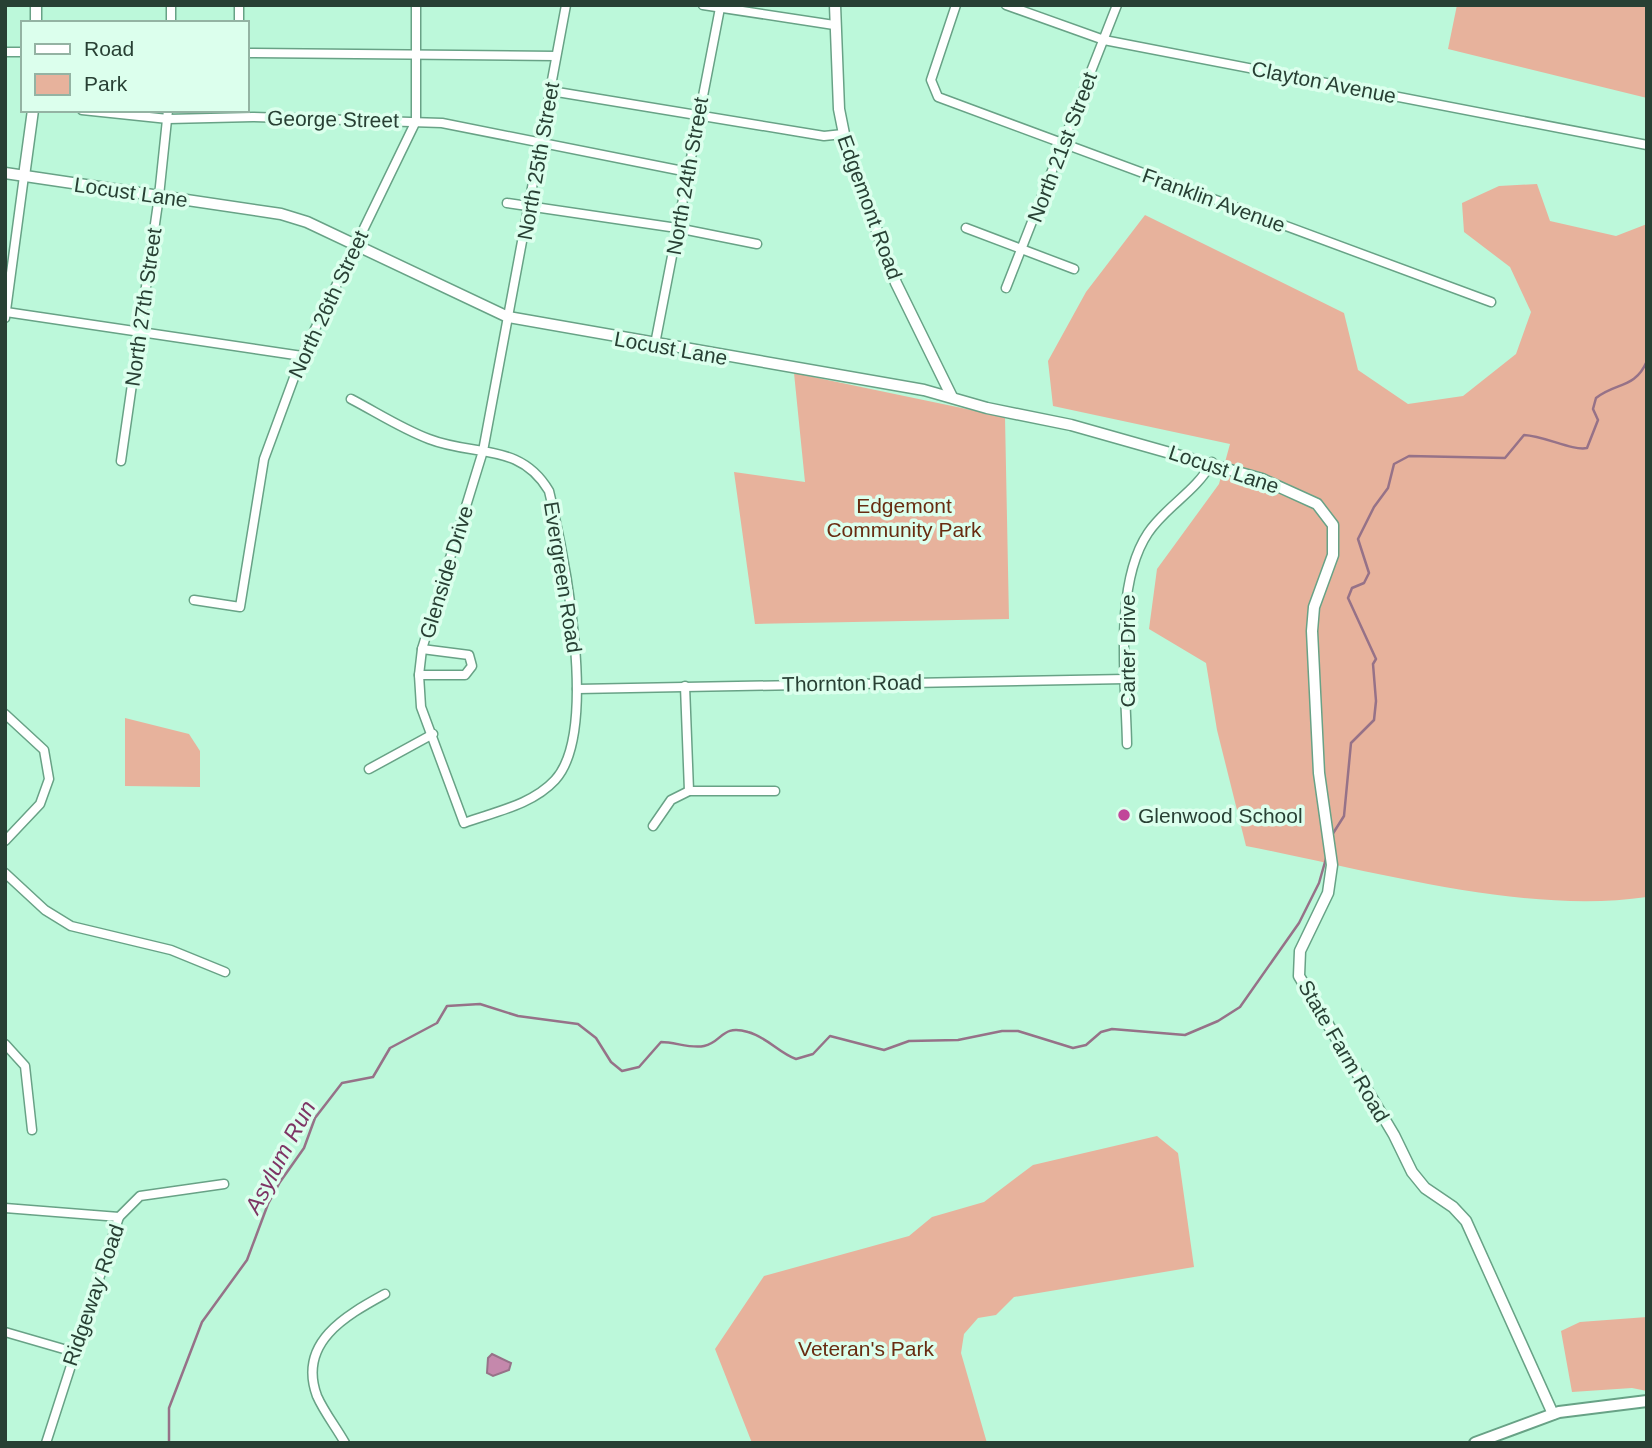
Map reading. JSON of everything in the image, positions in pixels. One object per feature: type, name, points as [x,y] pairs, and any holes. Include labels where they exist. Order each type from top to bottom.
[{"type":"main road","points":[[1475,1443],[1553,1414],[1647,1401]]},
{"type":"street","name":"North 26th Street","points":[[194,600],[240,607],[264,459],[302,356],[416,121],[416,5]]},
{"type":"street","name":"North 25th Street","points":[[508,317],[566,5]]},
{"type":"street","points":[[703,5],[834,25]]},
{"type":"street","name":"Edgemont Road","points":[[835,5],[842,134],[896,283],[952,397]]},
{"type":"street","name":"Franklin Avenue","points":[[956,5],[931,80],[938,97],[1490,302]]},
{"type":"street","name":"Clayton Avenue","points":[[1006,5],[1104,40],[1647,145]]},
{"type":"street","name":"North 21st Street","points":[[1006,288],[1117,5]]},
{"type":"street","name":"North 24th Street","points":[[655,344],[720,8]]},
{"type":"street","points":[[248,53],[556,56]]},
{"type":"street","points":[[551,91],[824,136],[842,134]]},
{"type":"street","points":[[5,318],[33,112]]},
{"type":"street","name":"George Street","points":[[125,112],[442,122],[688,172]]},
{"type":"street","name":"North 27th Street","points":[[121,461],[168,114]]},
{"type":"street","name":"Locust Lane","points":[[5,173],[281,214],[307,222],[508,317],[952,397],[1212,462],[1303,496],[1317,504],[1333,525]]},
{"type":"street","points":[[508,203],[531,204],[677,228],[757,244]]},
{"type":"street","points":[[966,228],[1073,269]]},
{"type":"street","points":[[6,312],[302,356]]},
{"type":"street","name":"Glenside Drive","points":[[464,822],[421,707],[419,675],[422,649],[483,451],[508,317]]},
{"type":"street","name":"Evergreen Road","points":[[351,399],[430,440],[520,459],[540,475],[550,491],[575,646],[578,689],[574,740],[568,762],[557,778],[540,794],[464,822]]},
{"type":"street","name":"Carter Drive","points":[[1127,744],[1126,600],[1133,563],[1148,533],[1203,480],[1212,462]]},
{"type":"street","name":"State Farm Road","points":[[1333,525],[1333,555],[1314,607],[1312,631],[1319,773],[1332,853],[1328,893],[1300,951],[1299,976],[1394,1135],[1412,1172],[1425,1188],[1454,1207],[1466,1221],[1553,1414]]},
{"type":"street","points":[[419,675],[466,675],[472,666],[468,655],[461,652],[422,649]]},
{"type":"street","name":"Thornton Road","points":[[578,689],[1126,679]]},
{"type":"street","points":[[685,685],[689,791]]},
{"type":"street","points":[[5,714],[44,750],[49,779],[40,804],[5,841]]},
{"type":"street","points":[[369,769],[433,734]]},
{"type":"street","points":[[653,826],[671,800],[689,791],[775,791]]},
{"type":"street","points":[[5,873],[45,910],[71,926],[170,950],[225,972]]},
{"type":"street","points":[[5,1044],[25,1066],[32,1130]]},
{"type":"street","name":"Ridgeway Road","points":[[46,1443],[119,1217],[139,1196],[224,1184]]},
{"type":"street","points":[[5,1208],[119,1217]]},
{"type":"street","points":[[345,1443],[317,1395],[313,1378],[320,1343],[327,1331],[338,1321],[385,1294]]},
{"type":"street","points":[[5,1332],[74,1352]]},
{"type":"green space","points":[[1457,5],[1647,5],[1647,98],[1448,49]]},
{"type":"green space","points":[[1537,184],[1550,221],[1616,236],[1647,224],[1647,897],[1599,901],[1498,895],[1394,877],[1246,846],[1217,730],[1206,663],[1149,629],[1157,569],[1219,484],[1230,444],[1053,406],[1048,361],[1086,292],[1145,215],[1344,313],[1358,370],[1408,404],[1463,396],[1516,354],[1531,312],[1510,267],[1464,232],[1462,203],[1499,186]]},
{"type":"green space","name":"Edgemont Community Park","points":[[794,373],[1005,417],[1009,619],[755,624],[734,472],[805,482]]},
{"type":"green space","points":[[125,718],[189,734],[200,751],[200,787],[125,786]]},
{"type":"green space","name":"Veteran's Park","points":[[1157,1136],[1178,1153],[1194,1267],[1014,1297],[996,1315],[978,1318],[964,1334],[961,1353],[987,1443],[752,1443],[715,1349],[764,1276],[909,1236],[932,1217],[984,1202],[1033,1165]]},
{"type":"green space","points":[[1647,1317],[1647,1391],[1632,1388],[1572,1392],[1561,1331],[1580,1322]]},
{"type":"shaded area","points":[[492,1354],[511,1363],[509,1370],[493,1376],[487,1373],[488,1358]]},
{"type":"waterway","name":"Asylum Run","points":[[1332,835],[1344,816],[1351,743],[1374,720],[1376,701],[1373,664],[1376,659],[1348,598],[1352,588],[1364,583],[1369,573],[1358,539],[1374,507],[1388,488],[1394,464],[1409,456],[1505,458],[1524,435],[1587,448],[1598,420],[1593,409],[1596,398],[1631,381],[1647,361]]},
{"type":"waterway","name":"Asylum Run","points":[[169,1443],[169,1408],[202,1322],[247,1260],[268,1204],[304,1148],[315,1118],[342,1083],[373,1077],[390,1048],[437,1023],[447,1006],[480,1004],[518,1016],[578,1024],[596,1038],[611,1062],[622,1071],[639,1067],[661,1042],[704,1046],[732,1030],[755,1034],[796,1059],[813,1054],[830,1036],[884,1050],[909,1041],[958,1040],[1002,1031],[1018,1031],[1073,1048],[1086,1045],[1101,1032],[1112,1029],[1185,1035],[1218,1021],[1240,1007],[1299,923],[1319,883],[1327,855]]},
{"type":"place","name":"Glenwood School","points":[[1124,815]]}]
